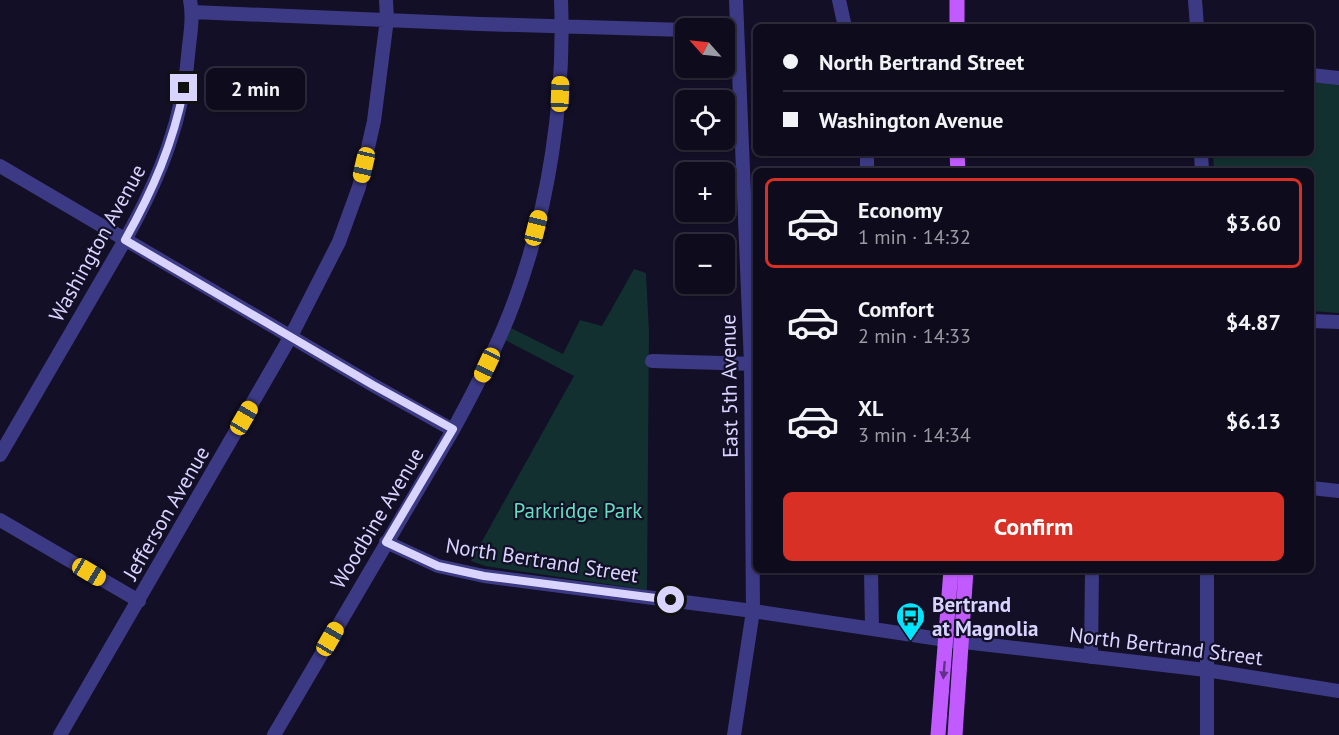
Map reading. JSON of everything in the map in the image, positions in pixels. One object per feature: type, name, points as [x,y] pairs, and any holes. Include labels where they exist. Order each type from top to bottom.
[{"type":"main road","points":[[957,0],[957,24]]},
{"type":"main road","points":[[938,735],[951,573]]},
{"type":"main road","points":[[955,735],[966,573]]},
{"type":"street","name":"Jefferson Avenue","points":[[60,735],[291,336],[339,242],[359,187],[374,122],[387,19],[386,0]]},
{"type":"street","name":"Woodbine Avenue","points":[[274,735],[478,384],[515,300],[545,193],[560,94],[561,0]]},
{"type":"street","name":"East 5th Avenue","points":[[732,18],[735,0]]},
{"type":"street","points":[[839,0],[844,24]]},
{"type":"street","points":[[1195,0],[1197,24]]},
{"type":"street","points":[[191,6],[387,19],[675,30]]},
{"type":"street","name":"Washington Avenue","points":[[0,455],[125,240],[163,166],[177,122],[188,71],[191,6]]},
{"type":"street","points":[[1314,75],[1339,78]]},
{"type":"street","name":"East 5th Avenue","points":[[733,78],[753,350]]},
{"type":"street","points":[[0,166],[373,385],[453,429]]},
{"type":"street","points":[[1314,321],[1339,322]]},
{"type":"street","points":[[652,361],[753,364]]},
{"type":"street","points":[[1314,488],[1339,491]]},
{"type":"street","points":[[0,520],[139,601]]},
{"type":"street","name":"North Bertrand Street","points":[[386,542],[438,566],[484,576],[753,611],[946,640],[1206,670],[1339,691]]},
{"type":"street","name":"East 5th Avenue","points":[[734,735],[753,611],[753,573]]},
{"type":"street","points":[[872,573],[872,628]]},
{"type":"street","points":[[1091,657],[1092,573]]},
{"type":"street","points":[[1206,573],[1207,735]]},
{"type":"green space","points":[[1314,82],[1339,84],[1339,313],[1314,311],[1314,168],[1214,168],[1213,156],[1314,156]]},
{"type":"green space","name":"Parkridge Park","points":[[634,269],[646,273],[649,332],[647,590],[485,566],[471,561],[574,376],[505,340],[511,328],[563,354],[580,320],[602,326]]},
{"type":"place","name":"Bertrand at Magnolia","points":[[911,642]]},
{"type":"route","points":[[184,88],[177,122],[163,166],[125,240],[373,385],[453,429],[386,542],[438,566],[484,576],[671,600]]}]
